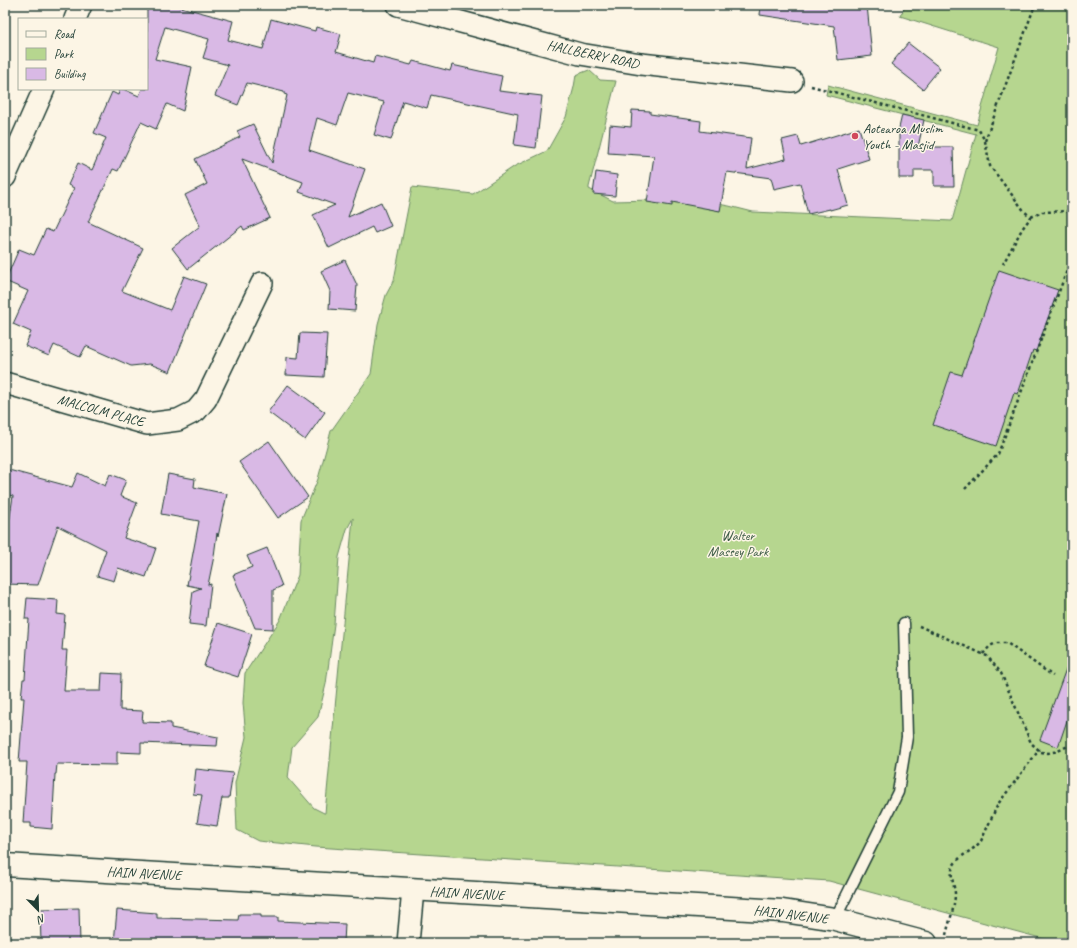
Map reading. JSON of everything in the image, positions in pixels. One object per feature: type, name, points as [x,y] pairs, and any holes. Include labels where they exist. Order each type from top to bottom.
[{"type":"street","points":[[75,18],[81,5]]},
{"type":"street","name":"HALLBERRY ROAD","points":[[398,5],[580,54],[641,64],[792,81]]},
{"type":"street","points":[[5,177],[13,139],[43,90]]},
{"type":"street","name":"MALCOLM PLACE","points":[[5,383],[147,424],[178,420],[196,411],[206,399],[262,283]]},
{"type":"street","name":"HAIN AVENUE","points":[[5,865],[782,911],[835,919],[936,940]]},
{"type":"street","points":[[408,943],[413,890]]},
{"type":"lane","points":[[835,919],[898,792],[907,737],[904,623]]},
{"type":"path","points":[[985,141],[1035,5]]},
{"type":"path","points":[[792,81],[979,130],[985,141],[990,166],[1025,212],[1031,217]]},
{"type":"path","points":[[1003,264],[1022,229],[1031,217],[1042,212],[1072,211]]},
{"type":"path","points":[[965,489],[998,454],[1072,257]]},
{"type":"path","points":[[919,626],[987,656],[1001,673],[1014,699],[1031,743],[1041,752],[1048,753],[1058,751],[1072,744]]},
{"type":"path","points":[[983,654],[990,646],[996,643],[1007,643],[1053,676]]},
{"type":"path","points":[[936,940],[954,903],[955,891],[951,876],[956,861],[981,842],[998,804],[1039,750]]},
{"type":"green space","name":"Walter Massey Park","points":[[906,5],[1072,5],[1072,943],[1059,943],[829,881],[316,847],[258,841],[237,830],[235,783],[246,737],[243,703],[245,673],[280,620],[298,575],[301,520],[318,479],[331,431],[371,374],[378,324],[386,295],[394,280],[412,187],[473,194],[515,166],[547,151],[566,117],[576,75],[589,70],[600,80],[616,81],[589,187],[589,189],[613,201],[691,199],[753,212],[952,221],[976,134],[826,95],[828,85],[977,125],[999,47],[900,16]],"holes":[[[353,518],[325,813],[314,808],[288,778],[292,747],[318,717],[326,684],[334,624],[339,557],[347,529]]]},
{"type":"building","points":[[147,5],[173,5],[233,21],[228,40],[263,49],[271,19],[315,31],[316,27],[341,34],[336,52],[373,63],[375,56],[411,65],[413,61],[450,71],[452,65],[502,76],[499,91],[542,96],[536,148],[514,145],[518,114],[431,95],[427,108],[403,101],[391,140],[374,135],[384,102],[348,93],[337,125],[317,118],[309,150],[365,169],[348,217],[381,202],[391,226],[375,233],[372,227],[329,248],[313,215],[335,205],[299,192],[303,182],[242,159],[270,218],[244,230],[242,226],[188,269],[172,248],[200,226],[185,195],[207,184],[195,159],[240,137],[237,131],[253,124],[272,163],[287,95],[284,94],[284,92],[247,83],[238,105],[215,96],[228,65],[203,58],[209,39],[165,27],[155,59],[192,67],[183,111],[167,104],[156,129],[141,122],[118,171],[113,169],[88,222],[143,248],[122,291],[170,310],[184,276],[206,284],[170,372],[150,364],[131,366],[86,346],[80,357],[54,345],[49,356],[25,346],[31,332],[13,324],[28,291],[5,281],[19,249],[34,255],[46,229],[53,232],[74,188],[68,185],[78,163],[92,170],[106,138],[94,133],[112,92],[118,95],[120,90],[125,90],[139,96],[142,90],[148,90]]},
{"type":"building","points":[[761,5],[867,5],[872,56],[838,60],[834,26],[760,15]]},
{"type":"building","points":[[908,43],[940,68],[923,89],[891,64]]},
{"type":"building","points":[[632,110],[650,111],[650,114],[701,121],[700,131],[751,138],[747,169],[786,159],[782,140],[798,136],[801,146],[859,128],[869,159],[838,169],[848,205],[830,210],[808,214],[800,183],[774,189],[771,178],[727,172],[720,211],[672,202],[672,206],[647,202],[654,156],[608,153],[610,125],[631,127]]},
{"type":"building","points":[[902,115],[924,120],[918,147],[953,147],[954,186],[934,186],[934,170],[914,170],[914,178],[899,178],[899,128]]},
{"type":"building","points":[[596,172],[617,175],[615,196],[593,194]]},
{"type":"building","points":[[345,260],[357,285],[355,311],[329,309],[330,291],[321,271]]},
{"type":"building","points":[[999,270],[1058,290],[1036,351],[1033,350],[1018,394],[1014,393],[996,446],[933,425],[951,372],[962,375]]},
{"type":"building","points":[[300,333],[327,334],[324,377],[286,375],[287,357],[298,358]]},
{"type":"building","points":[[288,385],[325,412],[305,440],[268,412]]},
{"type":"building","points":[[269,441],[308,497],[278,518],[239,462]]},
{"type":"building","points":[[5,469],[72,487],[78,473],[105,486],[110,474],[126,480],[120,496],[137,503],[124,538],[156,548],[146,577],[118,568],[114,581],[97,576],[106,550],[58,526],[38,585],[5,584],[5,550],[13,496],[5,494]]},
{"type":"building","points":[[168,474],[195,479],[194,487],[227,494],[218,537],[217,533],[208,585],[211,584],[206,626],[189,624],[193,591],[201,588],[187,585],[199,521],[161,514]]},
{"type":"building","points":[[267,548],[282,586],[273,590],[273,629],[255,628],[233,575],[252,567],[247,556]]},
{"type":"building","points":[[27,598],[58,600],[57,614],[65,615],[62,650],[67,650],[64,691],[101,691],[102,673],[121,674],[120,710],[143,711],[142,722],[171,723],[171,728],[218,737],[217,746],[141,743],[141,753],[117,752],[117,765],[57,764],[55,774],[52,829],[31,827],[31,823],[23,823],[27,762],[19,762],[24,698],[21,698],[23,679],[25,679],[29,619],[25,619]]},
{"type":"building","points":[[218,623],[252,634],[238,677],[204,666]]},
{"type":"building","points":[[1070,658],[1072,658],[1072,706],[1058,747],[1040,740]]},
{"type":"building","points":[[196,769],[233,773],[229,798],[222,798],[217,826],[197,823],[202,795],[193,794]]},
{"type":"building","points":[[79,908],[80,943],[41,943],[40,909]]},
{"type":"building","points":[[117,910],[157,913],[157,918],[238,920],[239,914],[261,914],[261,917],[278,917],[278,921],[345,924],[344,943],[114,943]]},
{"type":"place","name":"Aotearoa Muslim Youth - Masjid","points":[[855,136]]}]
